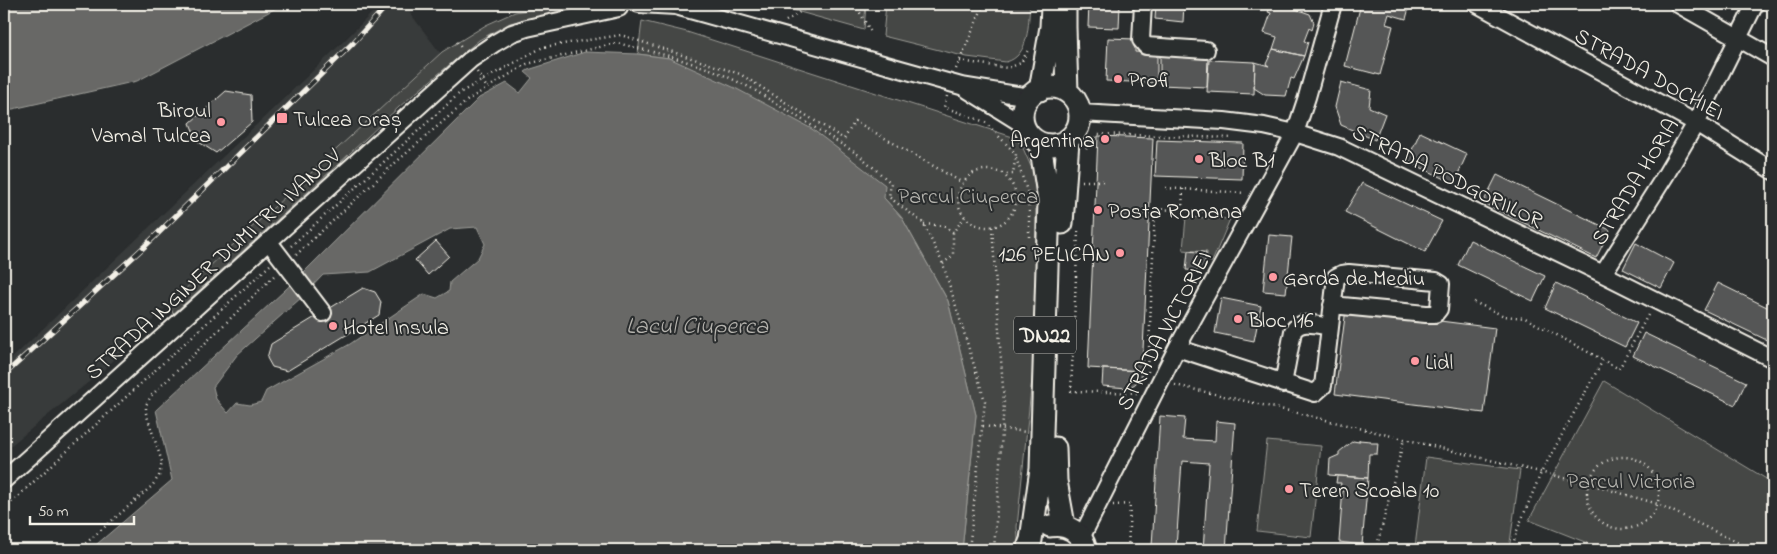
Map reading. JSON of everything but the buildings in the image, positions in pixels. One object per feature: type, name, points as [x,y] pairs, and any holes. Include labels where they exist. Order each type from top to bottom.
[{"type":"main road","points":[[1035,93],[1049,87],[1059,88],[1068,92],[1077,102],[1080,114],[1074,148],[1040,143],[1027,133],[1024,125],[1023,110],[1035,93],[1051,27],[1052,4]]},
{"type":"main road","points":[[1065,4],[1064,28],[1068,92]]},
{"type":"main road","name":"DN22","points":[[1029,545],[1041,469],[1049,201],[1040,143]]},
{"type":"main road","name":"DN22","points":[[1029,545],[1041,529],[1048,526],[1064,526],[1054,470],[1062,202],[1074,148]]},
{"type":"main road","points":[[1064,526],[1076,532],[1084,544]]},
{"type":"street","name":"STRADA INGINER DUMITRU IVANOV","points":[[582,16],[596,4]]},
{"type":"street","name":"STRADA INGINER DUMITRU IVANOV","points":[[4,480],[470,60],[512,33],[616,6],[629,9],[639,4],[674,5],[962,86]]},
{"type":"street","points":[[1143,4],[1141,40],[1146,46],[1206,50]]},
{"type":"street","name":"STRADA VICTORIEI","points":[[1084,544],[1177,348],[1294,133],[1307,97],[1333,4]]},
{"type":"street","name":"STRADA DOCHIEI","points":[[1477,4],[1696,123],[1773,171]]},
{"type":"street","points":[[1678,4],[1773,58]]},
{"type":"street","name":"STRADA HORIA","points":[[1603,274],[1666,176],[1696,123],[1755,4]]},
{"type":"street","points":[[962,86],[1035,93]]},
{"type":"street","points":[[962,86],[1024,125]]},
{"type":"street","name":"STRADA PODGORIILOR","points":[[1080,114],[1224,121],[1264,126],[1340,147],[1603,274],[1773,359]]},
{"type":"street","points":[[269,242],[323,312]]},
{"type":"street","points":[[1177,348],[1315,393],[1322,386],[1332,304],[1336,277],[1349,273],[1441,284],[1439,309],[1435,314],[1332,304]]},
{"type":"street","points":[[1283,384],[1293,331],[1297,326],[1305,323],[1330,327]]},
{"type":"path","points":[[769,32],[812,4]]},
{"type":"path","points":[[855,4],[872,34]]},
{"type":"path","points":[[78,550],[152,486],[159,476],[162,462],[146,413],[146,405],[151,396],[284,263],[461,92],[543,47],[620,35],[740,74],[844,139],[855,121],[963,183]]},
{"type":"path","points":[[4,509],[469,99],[527,64],[616,42],[713,70],[751,88],[859,155],[891,183],[889,197],[923,224],[943,264],[985,401],[969,550]]},
{"type":"path","points":[[960,61],[1008,68],[1021,63],[1028,52],[1030,43]]},
{"type":"path","points":[[1074,148],[1098,134],[1242,139]]},
{"type":"path","points":[[986,169],[995,170],[1004,175],[1015,188],[1017,200],[1012,214],[1006,220],[992,227],[976,225],[965,216],[959,202],[959,192],[963,183],[973,173],[986,169]]},
{"type":"path","points":[[1080,180],[1106,181]]},
{"type":"path","points":[[1166,188],[1251,193]]},
{"type":"path","points":[[1182,210],[1183,189]]},
{"type":"path","points":[[1148,373],[1155,209],[1241,213]]},
{"type":"path","points":[[943,264],[953,255],[953,232],[965,216]]},
{"type":"path","points":[[923,224],[944,226],[953,232]]},
{"type":"path","points":[[992,227],[1004,403],[994,550]]},
{"type":"path","points":[[1078,230],[1071,391],[1144,393]]},
{"type":"path","points":[[1474,302],[1504,316],[1525,318],[1619,369],[1655,300]]},
{"type":"path","points":[[1512,550],[1516,533],[1541,473],[1603,360]]},
{"type":"path","points":[[1172,384],[1588,484],[1658,504],[1753,550]]},
{"type":"path","points":[[1137,393],[1140,386]]},
{"type":"path","points":[[983,426],[1042,434]]},
{"type":"path","points":[[1376,550],[1404,439]]},
{"type":"path","points":[[1616,458],[1633,458],[1644,463],[1658,481],[1660,493],[1658,504],[1652,515],[1643,524],[1632,528],[1614,528],[1598,518],[1591,508],[1588,497],[1588,484],[1593,474],[1601,465],[1616,458]]},
{"type":"path","points":[[1109,504],[1130,504],[1128,550]]},
{"type":"shaded area","points":[[381,4],[416,4],[410,13],[441,54],[170,303],[106,368],[4,451],[4,366]]},
{"type":"green space","points":[[564,4],[565,10],[510,23],[479,40],[399,107],[173,314],[170,303],[442,52],[486,25],[515,12]]},
{"type":"green space","points":[[771,4],[866,4],[864,30]]},
{"type":"green space","points":[[886,4],[1030,4],[1028,29],[1024,46],[1014,59],[1006,62],[967,57],[883,36]]},
{"type":"green space","name":"Parcul Ciuperca","points":[[642,21],[687,32],[1019,139],[1036,178],[1035,349],[1017,527],[1019,550],[962,550],[976,415],[948,301],[902,218],[884,198],[669,58],[638,54]]},
{"type":"green space","points":[[1186,217],[1230,219],[1212,262],[1207,261],[1207,252],[1183,250]]},
{"type":"green space","name":"Parcul Victoria","points":[[1604,381],[1773,483],[1773,550],[1595,550],[1595,546],[1529,520]]},
{"type":"green space","name":"Teren Scoala 10","points":[[1267,441],[1321,446],[1311,537],[1257,531]]},
{"type":"green space","points":[[1426,457],[1520,470],[1509,550],[1437,550],[1415,547]]},
{"type":"water","points":[[4,4],[284,4],[137,81],[4,111]]},
{"type":"water","name":"Lacul Ciuperca","points":[[585,52],[638,54],[669,58],[735,88],[812,129],[885,185],[884,198],[902,218],[948,301],[976,415],[962,550],[90,550],[172,480],[156,410],[299,277],[479,98],[507,83],[520,93],[532,78],[525,72]],"holes":[[[477,227],[485,244],[478,258],[450,282],[449,291],[437,298],[424,294],[350,344],[266,391],[261,402],[250,405],[237,403],[228,413],[216,399],[213,387],[237,355],[302,297],[323,275],[370,272],[450,229]]]},
{"type":"railway","points":[[4,375],[145,246],[353,43],[388,4]]},
{"type":"place","name":"Profi","points":[[1118,79]]},
{"type":"place","name":"Tulcea Oraș","points":[[282,118]]},
{"type":"place","name":"Biroul Vamal Tulcea","points":[[221,122]]},
{"type":"place","name":"Argentina","points":[[1105,139]]},
{"type":"place","name":"Bloc B1","points":[[1199,159]]},
{"type":"place","name":"Posta Romana","points":[[1098,210]]},
{"type":"place","name":"126 PELICAN","points":[[1120,253]]},
{"type":"place","name":"Garda de Mediu","points":[[1273,277]]},
{"type":"place","name":"Bloc I16","points":[[1238,319]]},
{"type":"place","name":"Hotel Insula","points":[[333,326]]},
{"type":"place","name":"Lidl","points":[[1415,361]]},
{"type":"place","name":"Teren Scoala 10","points":[[1289,489]]}]
